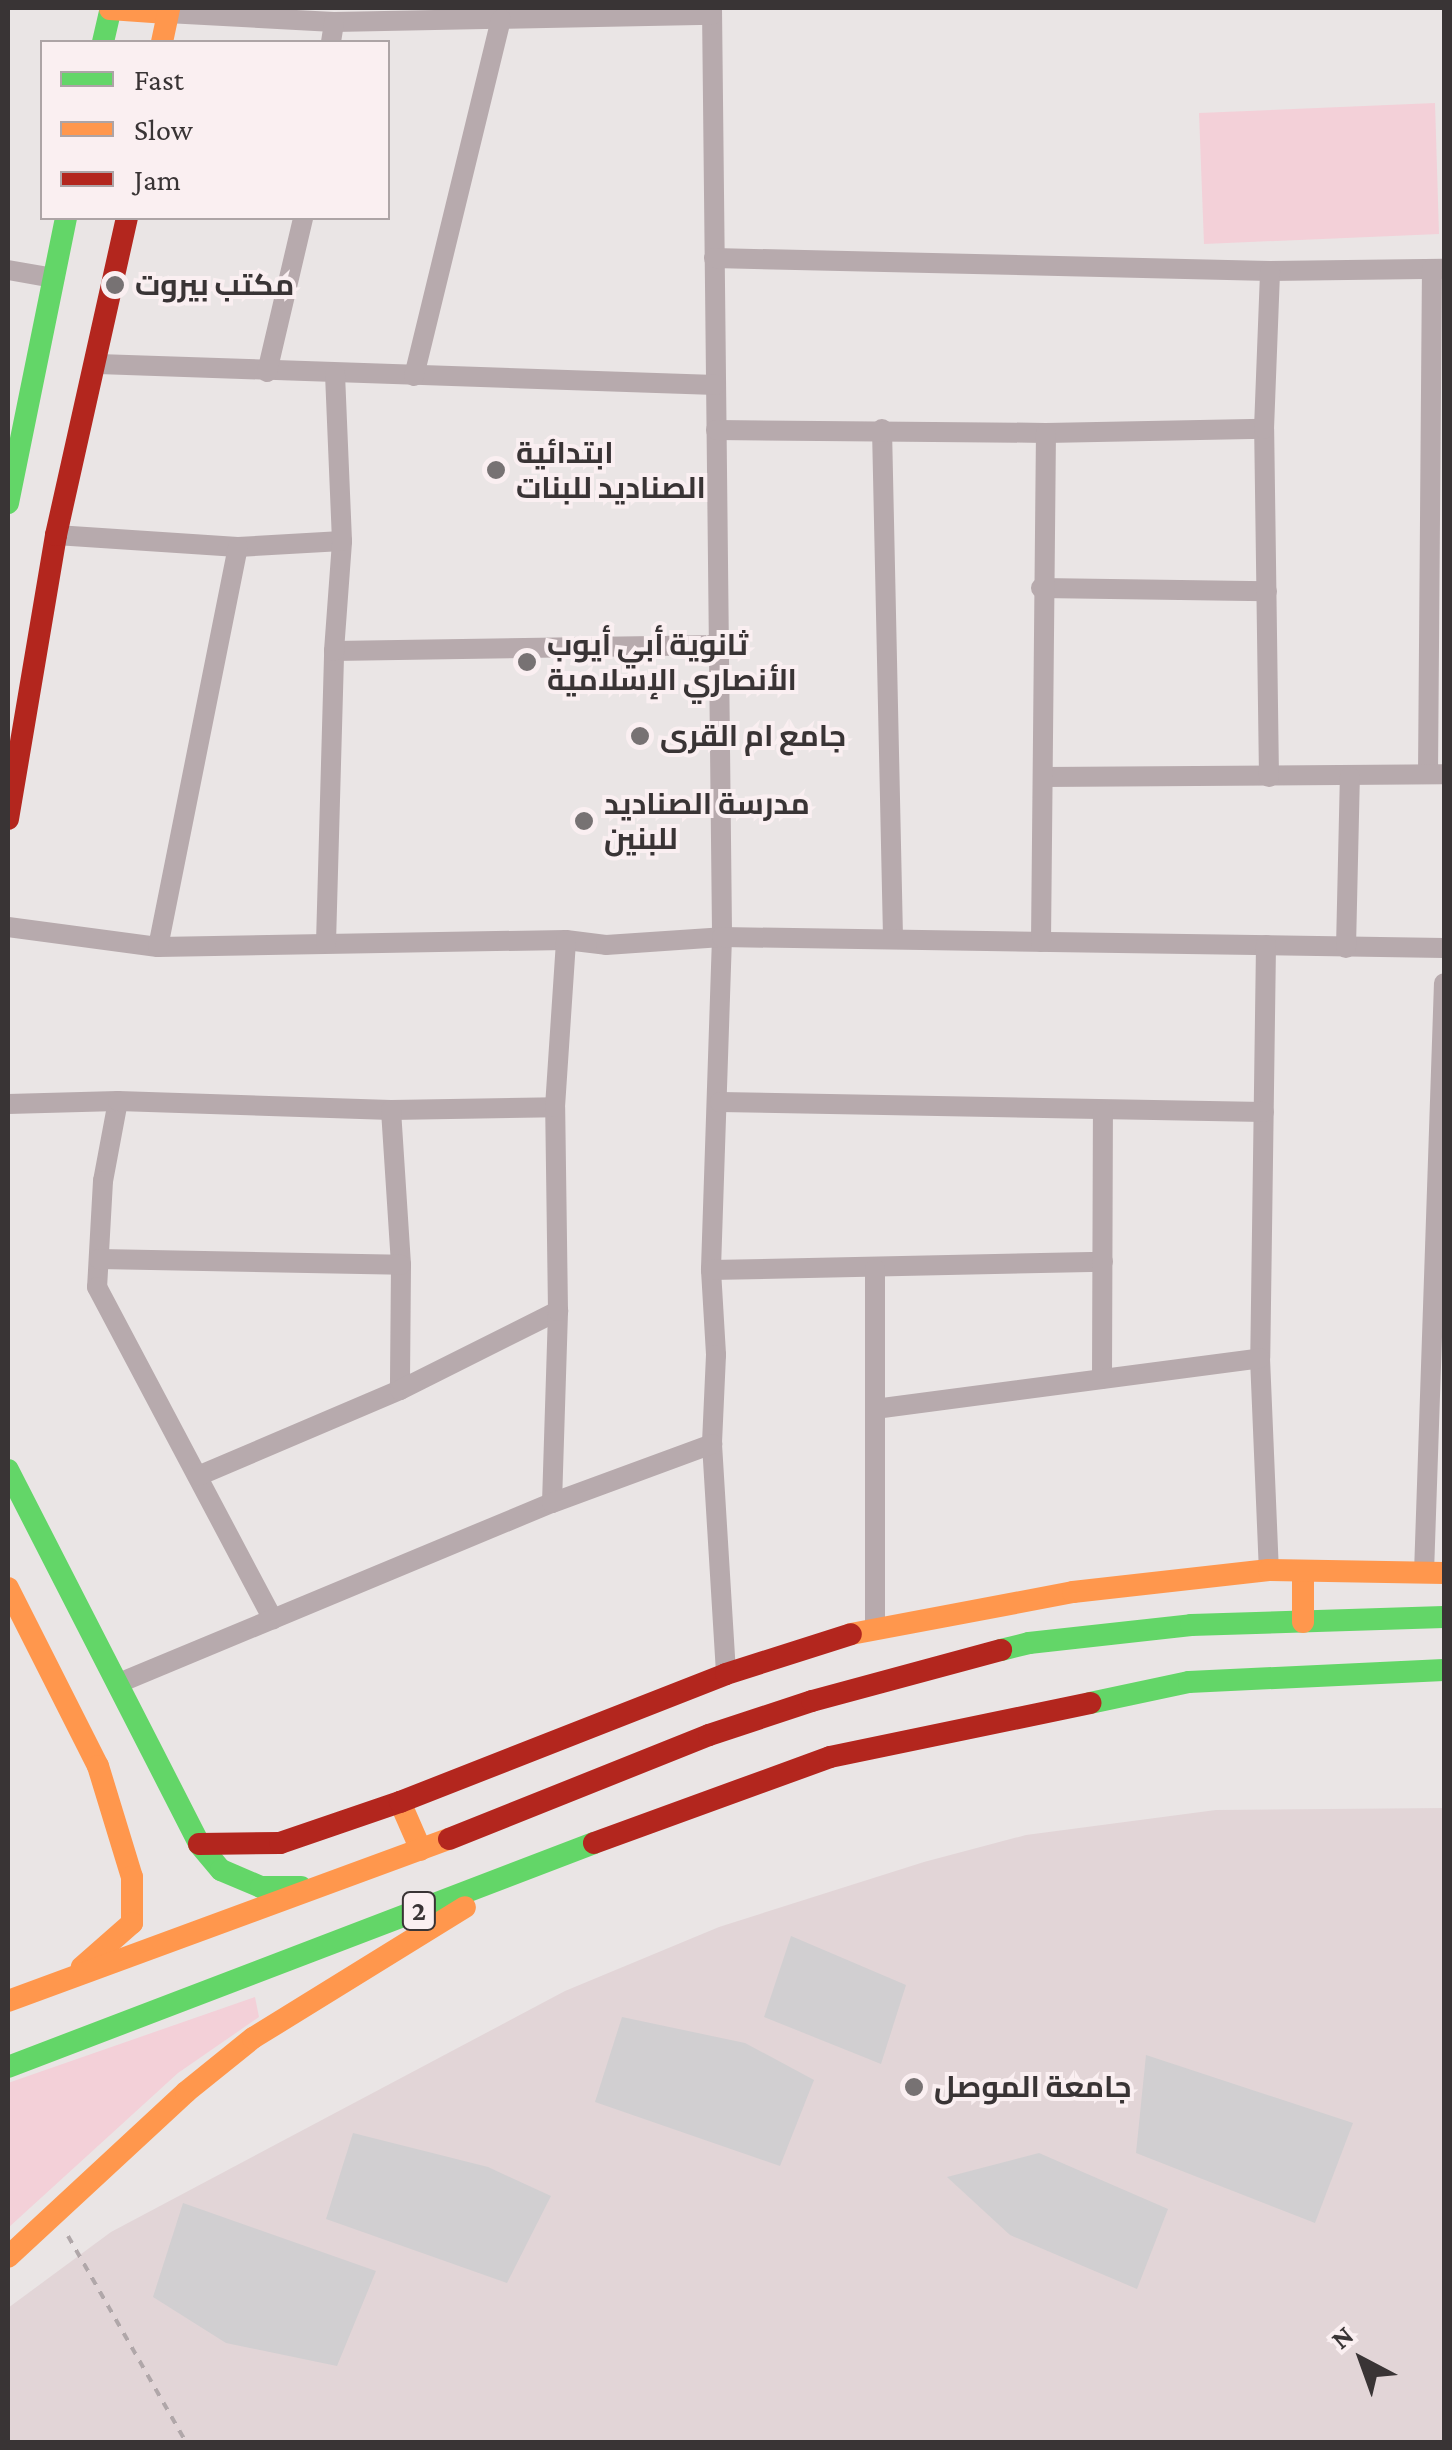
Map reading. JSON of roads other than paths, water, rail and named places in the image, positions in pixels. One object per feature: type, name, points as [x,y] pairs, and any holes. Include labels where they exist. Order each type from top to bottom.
[{"type":"main road","points":[[103,40],[110,8],[168,10],[162,40]]},
{"type":"main road","points":[[8,503],[11,466],[66,220]]},
{"type":"main road","points":[[8,819],[56,536],[98,364],[127,220]]},
{"type":"main road","points":[[8,1470],[199,1844],[221,1870],[261,1887],[322,1886]]},
{"type":"main road","points":[[199,1844],[280,1843],[400,1802],[726,1674],[875,1627],[1074,1592],[1269,1570],[1434,1573]]},
{"type":"main road","points":[[1303,1570],[1304,1622]]},
{"type":"main road","points":[[8,1588],[98,1766],[132,1877],[132,1923],[70,1978]]},
{"type":"main road","name":"2","points":[[8,2067],[745,1786],[821,1729],[1029,1643],[1190,1625],[1444,1617]]},
{"type":"main road","name":"2","points":[[8,2001],[421,1850],[710,1735],[821,1729],[1189,1682],[1436,1670]]},
{"type":"main road","points":[[400,1802],[421,1850]]},
{"type":"main road","points":[[8,2258],[55,2209],[253,2038],[408,1938],[544,1865]]},
{"type":"street","points":[[168,10],[332,32],[501,19],[712,11],[722,937],[720,1102],[711,1270],[716,1355],[712,1444],[726,1674]]},
{"type":"street","points":[[414,376],[501,19]]},
{"type":"street","points":[[268,372],[302,220]]},
{"type":"street","points":[[714,258],[1270,271],[1438,269],[1436,774],[1044,777]]},
{"type":"street","points":[[8,270],[54,278]]},
{"type":"street","points":[[1269,777],[1264,429],[1270,271]]},
{"type":"street","points":[[98,364],[716,384]]},
{"type":"street","points":[[326,943],[334,651],[342,541],[335,374]]},
{"type":"street","points":[[716,430],[1046,433],[1264,429]]},
{"type":"street","points":[[882,430],[893,938]]},
{"type":"street","points":[[1041,942],[1041,588],[1046,433]]},
{"type":"street","points":[[56,536],[238,547],[342,541]]},
{"type":"street","points":[[158,947],[238,547]]},
{"type":"street","points":[[1041,588],[1266,591]]},
{"type":"street","points":[[334,651],[719,644]]},
{"type":"street","points":[[1346,948],[1350,777]]},
{"type":"street","points":[[8,927],[158,947],[566,940],[606,945],[722,937],[1444,948]]},
{"type":"street","points":[[552,1503],[558,1312],[555,1106],[566,940]]},
{"type":"street","points":[[1266,945],[1260,1358],[1269,1570]]},
{"type":"street","points":[[1434,1573],[1444,983]]},
{"type":"street","points":[[8,1104],[118,1101],[391,1110],[555,1106]]},
{"type":"street","points":[[118,1101],[103,1181],[97,1287],[273,1618]]},
{"type":"street","points":[[720,1102],[1264,1112]]},
{"type":"street","points":[[391,1110],[401,1265],[400,1390]]},
{"type":"street","points":[[1102,1379],[1103,1112]]},
{"type":"street","points":[[98,1260],[401,1265]]},
{"type":"street","points":[[711,1270],[1103,1262]]},
{"type":"street","points":[[875,1269],[875,1627]]},
{"type":"street","points":[[198,1476],[400,1390],[558,1312]]},
{"type":"street","points":[[875,1409],[1260,1358]]},
{"type":"street","points":[[119,1683],[186,1659],[273,1618],[552,1503],[712,1444]]},
{"type":"street","points":[[1436,1670],[1444,1688]]},
{"type":"place","name":"مكتب بيروت","points":[[115,285]]},
{"type":"place","name":"ابتدائية الصناديد للبنات","points":[[496,470]]},
{"type":"place","name":"ثانوية أبي أيوب الأنصاري الإسلامية","points":[[527,662]]},
{"type":"place","name":"جامع ام القرى","points":[[640,736]]},
{"type":"place","name":"مدرسة الصناديد للبنين","points":[[584,821]]},
{"type":"place","name":"جامعة الموصل","points":[[914,2087]]}]
